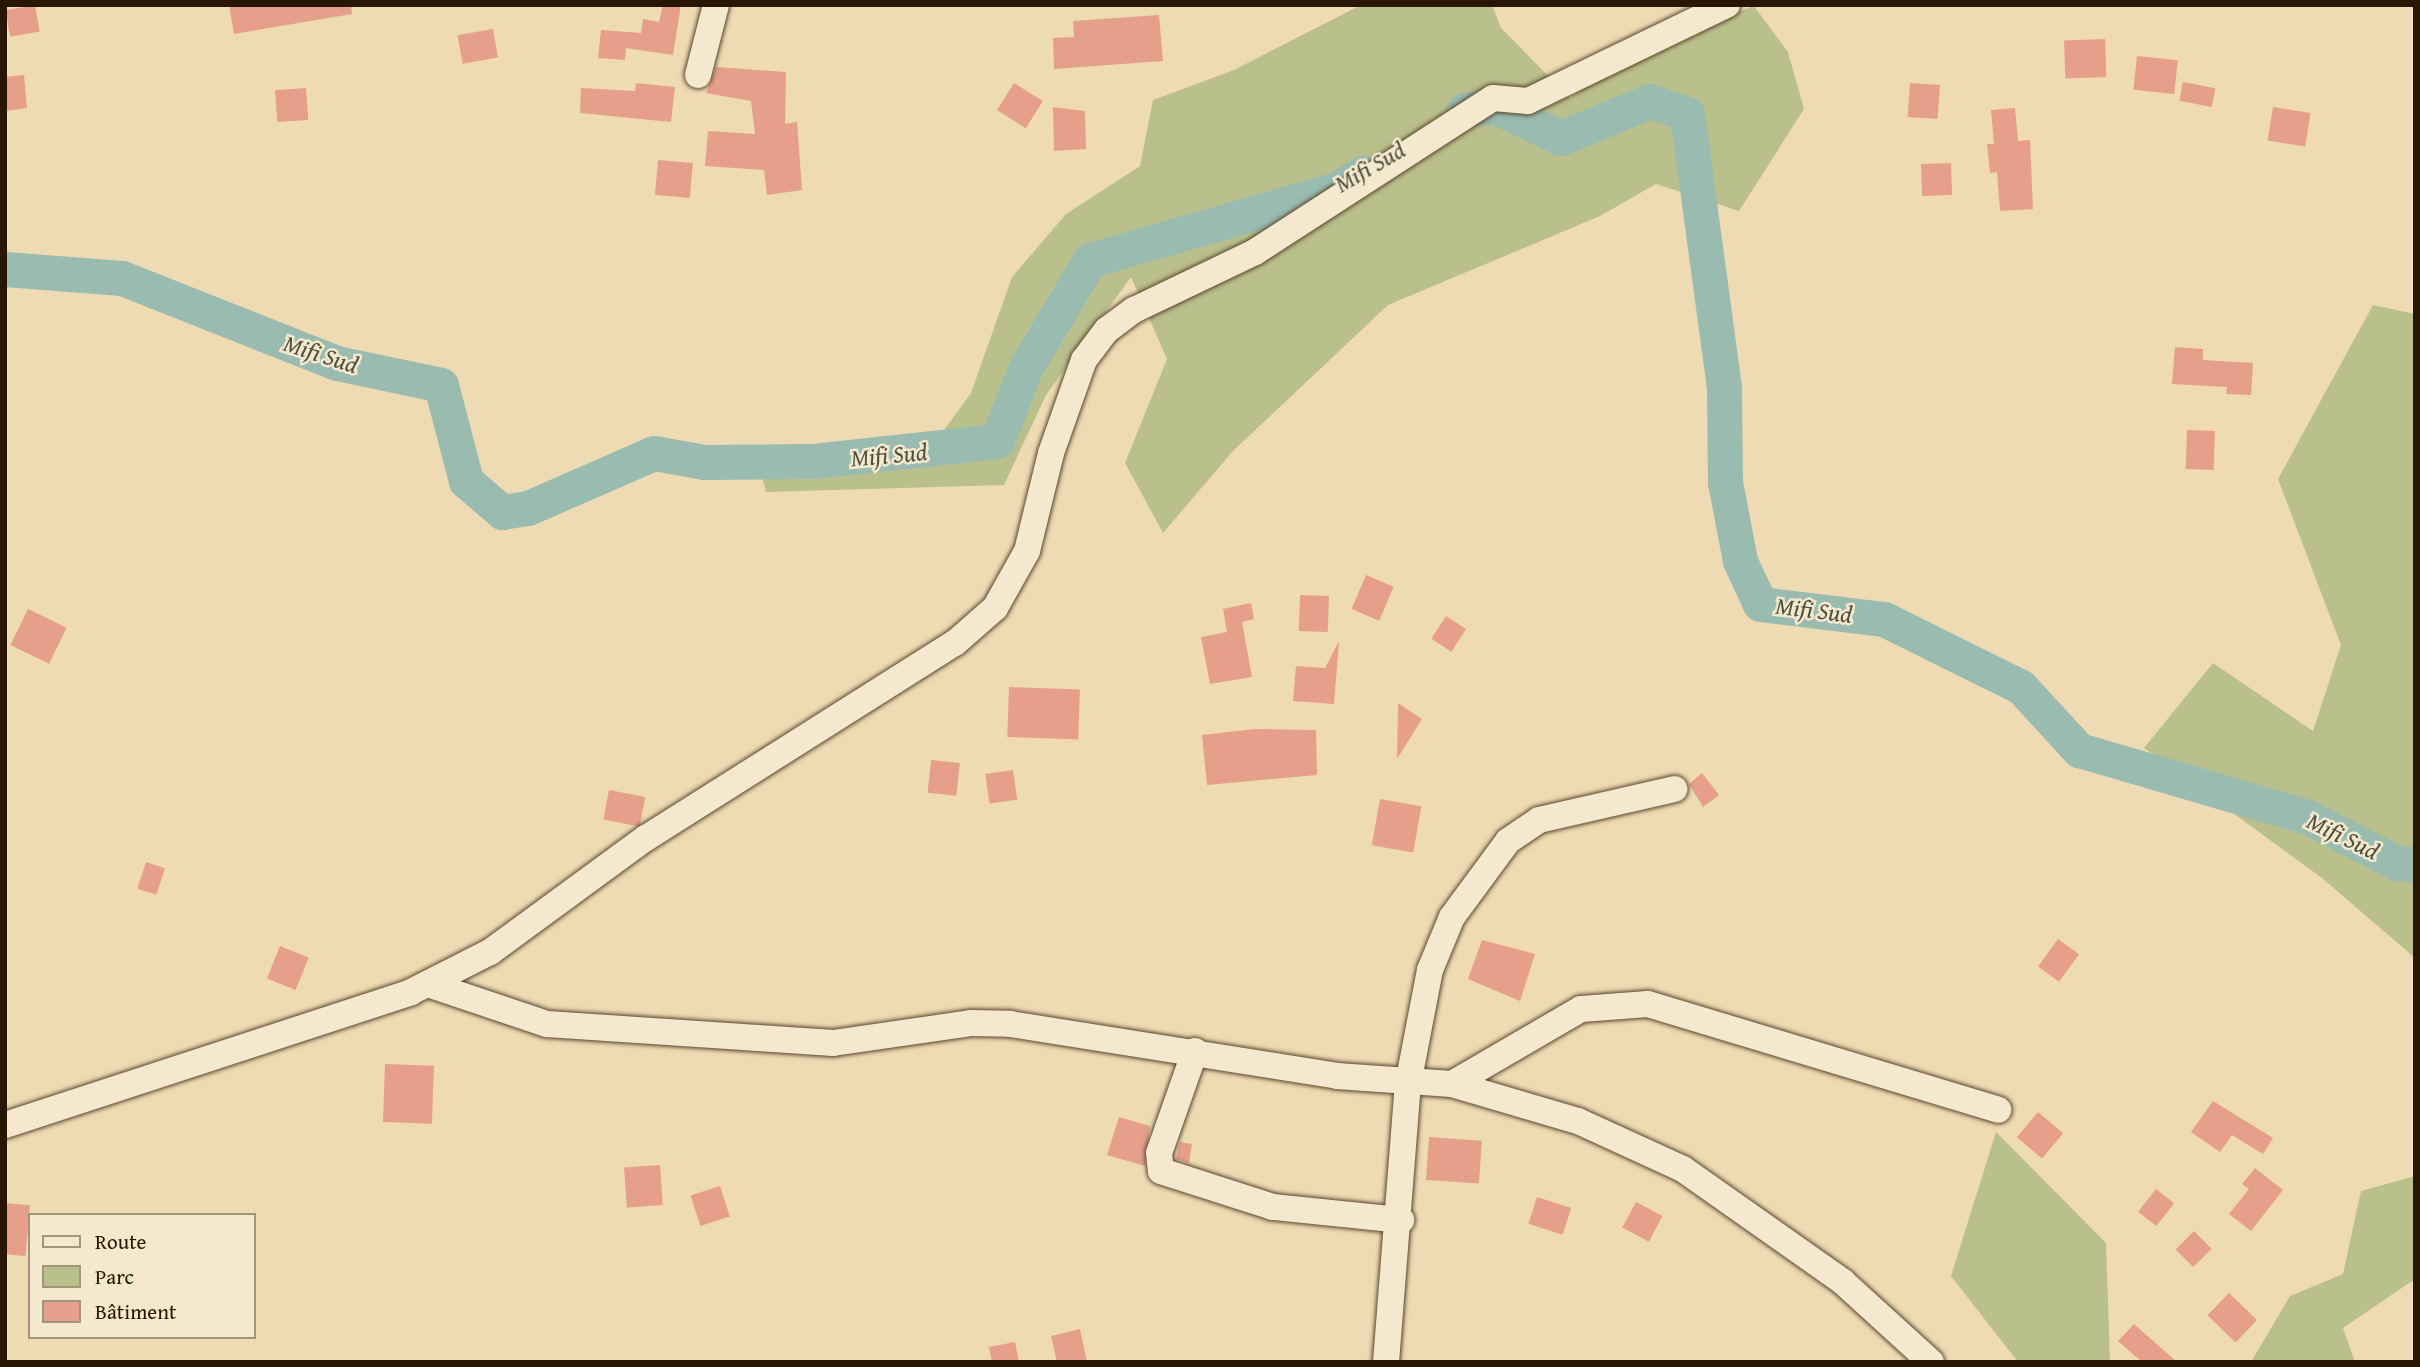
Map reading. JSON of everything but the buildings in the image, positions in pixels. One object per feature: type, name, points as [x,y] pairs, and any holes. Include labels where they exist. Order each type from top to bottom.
[{"type":"street","points":[[698,75],[716,5]]},
{"type":"street","points":[[5,1125],[431,985],[490,952],[646,838],[956,643],[1012,584],[1084,360],[1107,330],[1134,310],[1255,252],[1493,98],[1528,101],[1727,5]]},
{"type":"street","points":[[1386,1362],[1401,1220],[1408,1084],[1430,970],[1452,917],[1508,841],[1539,820],[1674,789]]},
{"type":"street","points":[[431,985],[547,1024],[833,1043],[984,1023],[1195,1051],[1408,1084],[1452,1084],[1578,1121],[1683,1169],[1843,1282],[1931,1362]]},
{"type":"street","points":[[1452,1084],[1581,1009],[1648,1004],[1998,1110]]},
{"type":"street","points":[[1195,1051],[1160,1153],[1161,1171],[1273,1208],[1401,1220]]},
{"type":"green space","points":[[1361,5],[1492,5],[1501,28],[1570,98],[1654,41],[1754,6],[1788,52],[1804,109],[1739,211],[1656,184],[1600,216],[1388,305],[1233,451],[1163,533],[1125,463],[1167,359],[1131,277],[1046,395],[1004,485],[766,492],[754,447],[936,441],[971,393],[1012,277],[1066,214],[1140,166],[1153,100],[1234,70]]},
{"type":"green space","points":[[2373,305],[2415,314],[2415,958],[2322,878],[2144,748],[2213,663],[2313,731],[2341,645],[2278,479]]},
{"type":"green space","points":[[1996,1132],[2106,1243],[2110,1362],[2018,1362],[1951,1276]]},
{"type":"green space","points":[[2415,1176],[2415,1279],[2343,1328],[2355,1362],[2251,1362],[2290,1296],[2343,1274],[2361,1191]]},
{"type":"waterway","name":"Mifi Sud","points":[[1464,110],[1494,106],[1561,138],[1650,101],[1687,114],[1724,386],[1725,482],[1740,561],[1760,604],[1884,619],[2021,687],[2079,750],[2308,817],[2397,863],[2415,864]]},
{"type":"waterway","name":"Mifi Sud","points":[[5,269],[122,278],[337,363],[441,385],[466,481],[502,512],[528,508],[654,453],[704,462],[813,461],[997,441],[1025,369],[1090,260],[1337,189],[1363,173]]}]
